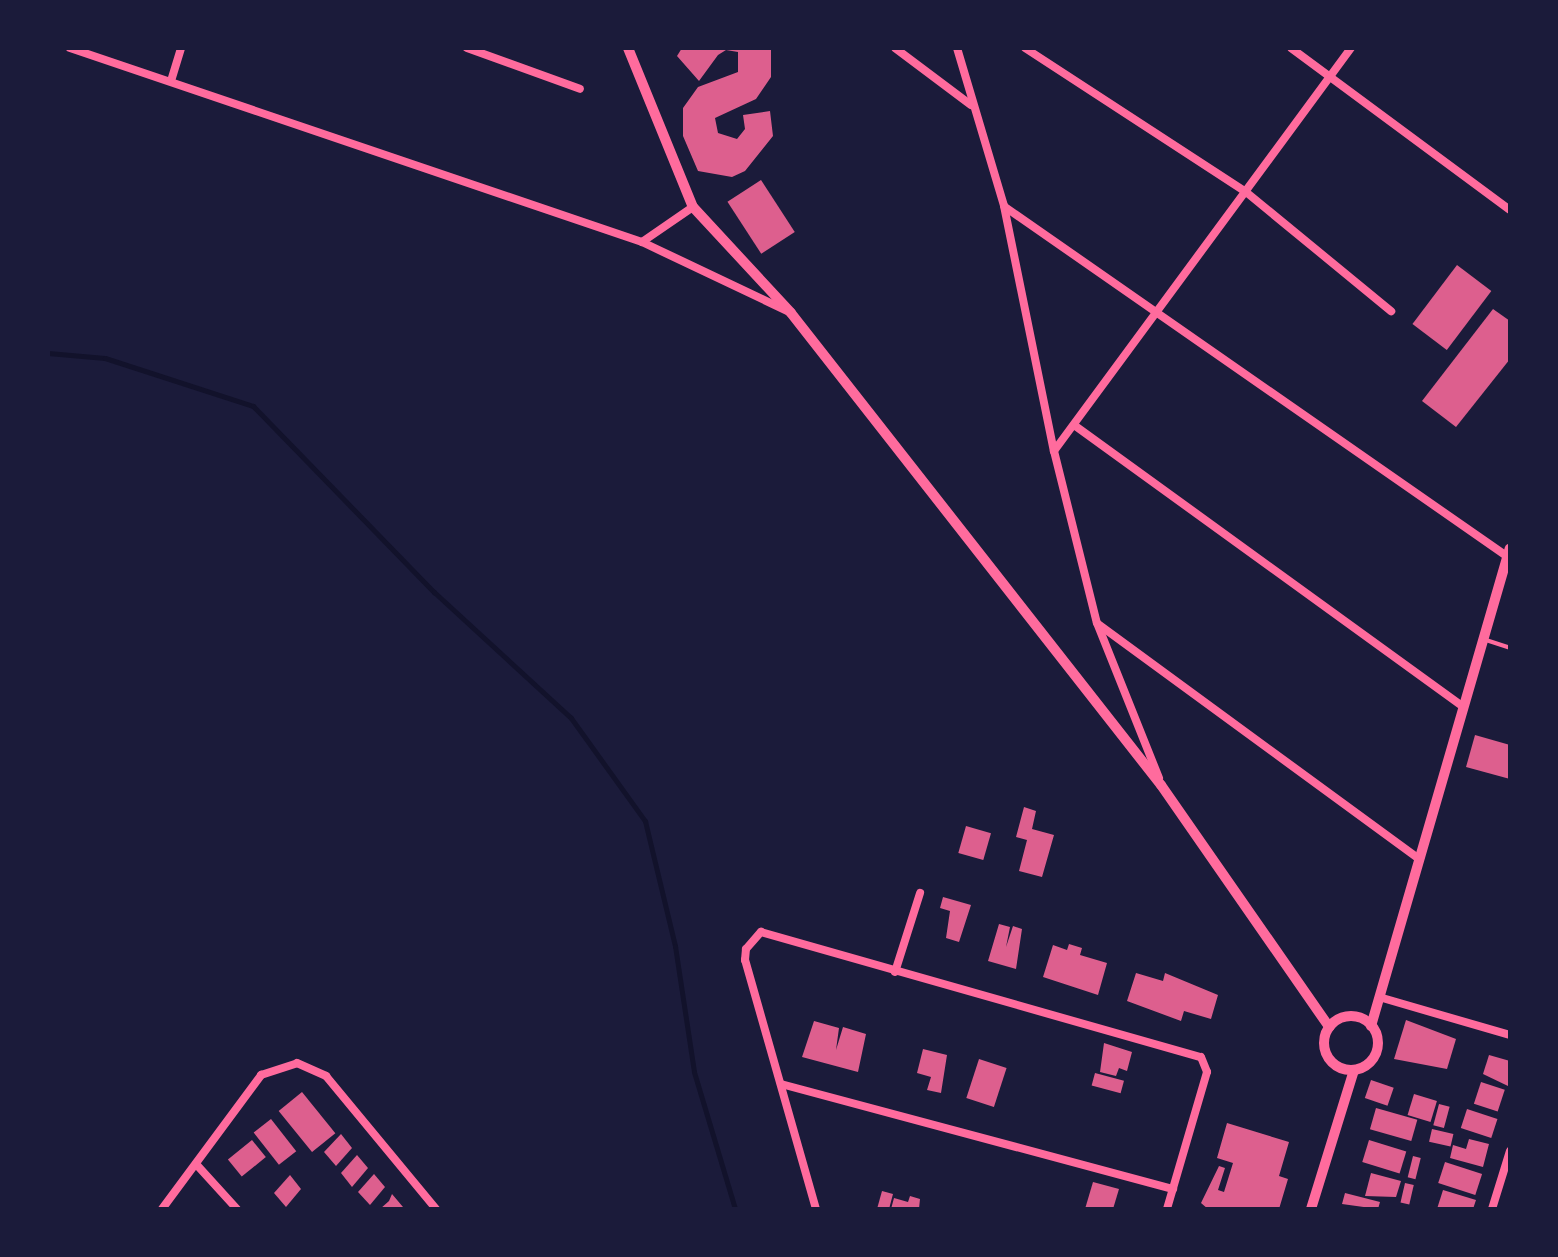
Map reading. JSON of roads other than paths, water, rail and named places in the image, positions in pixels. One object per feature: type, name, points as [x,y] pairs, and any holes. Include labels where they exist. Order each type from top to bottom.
[{"type":"street","points":[[70,48],[642,242],[791,313]]},
{"type":"street","points":[[171,81],[181,48]]},
{"type":"street","points":[[467,48],[580,89]]},
{"type":"street","points":[[628,48],[693,207],[791,313],[1161,785],[1329,1027],[1325,1052],[1337,1066],[1354,1070]]},
{"type":"street","points":[[895,48],[973,106]]},
{"type":"street","points":[[957,48],[1004,206],[1054,451],[1097,623],[1161,785]]},
{"type":"street","points":[[1025,48],[1246,192],[1391,311]]},
{"type":"street","points":[[1291,48],[1510,210]]},
{"type":"street","points":[[1054,451],[1351,48]]},
{"type":"street","points":[[1004,206],[1509,553],[1371,1026],[1378,1043],[1375,1056],[1354,1070],[1311,1209]]},
{"type":"street","points":[[642,242],[693,207]]},
{"type":"street","points":[[1074,425],[1463,707]]},
{"type":"street","points":[[1097,623],[1419,859]]},
{"type":"street","points":[[895,972],[920,893]]},
{"type":"street","points":[[816,1209],[745,960],[753,936],[775,935],[895,972],[1195,1054],[1208,1064],[1167,1209]]},
{"type":"street","points":[[1379,997],[1510,1035]]},
{"type":"street","points":[[1329,1027],[1350,1016],[1371,1026]]},
{"type":"street","points":[[162,1209],[261,1075],[297,1063],[326,1076],[436,1209]]},
{"type":"street","points":[[781,1084],[1173,1189]]},
{"type":"street","points":[[1492,1209],[1510,1151]]},
{"type":"street","points":[[196,1164],[237,1209]]},
{"type":"lane","points":[[1483,639],[1510,648]]},
{"type":"waterway","points":[[48,353],[105,358],[253,406],[434,592],[571,718],[645,821],[675,946],[694,1072],[735,1209]]}]
